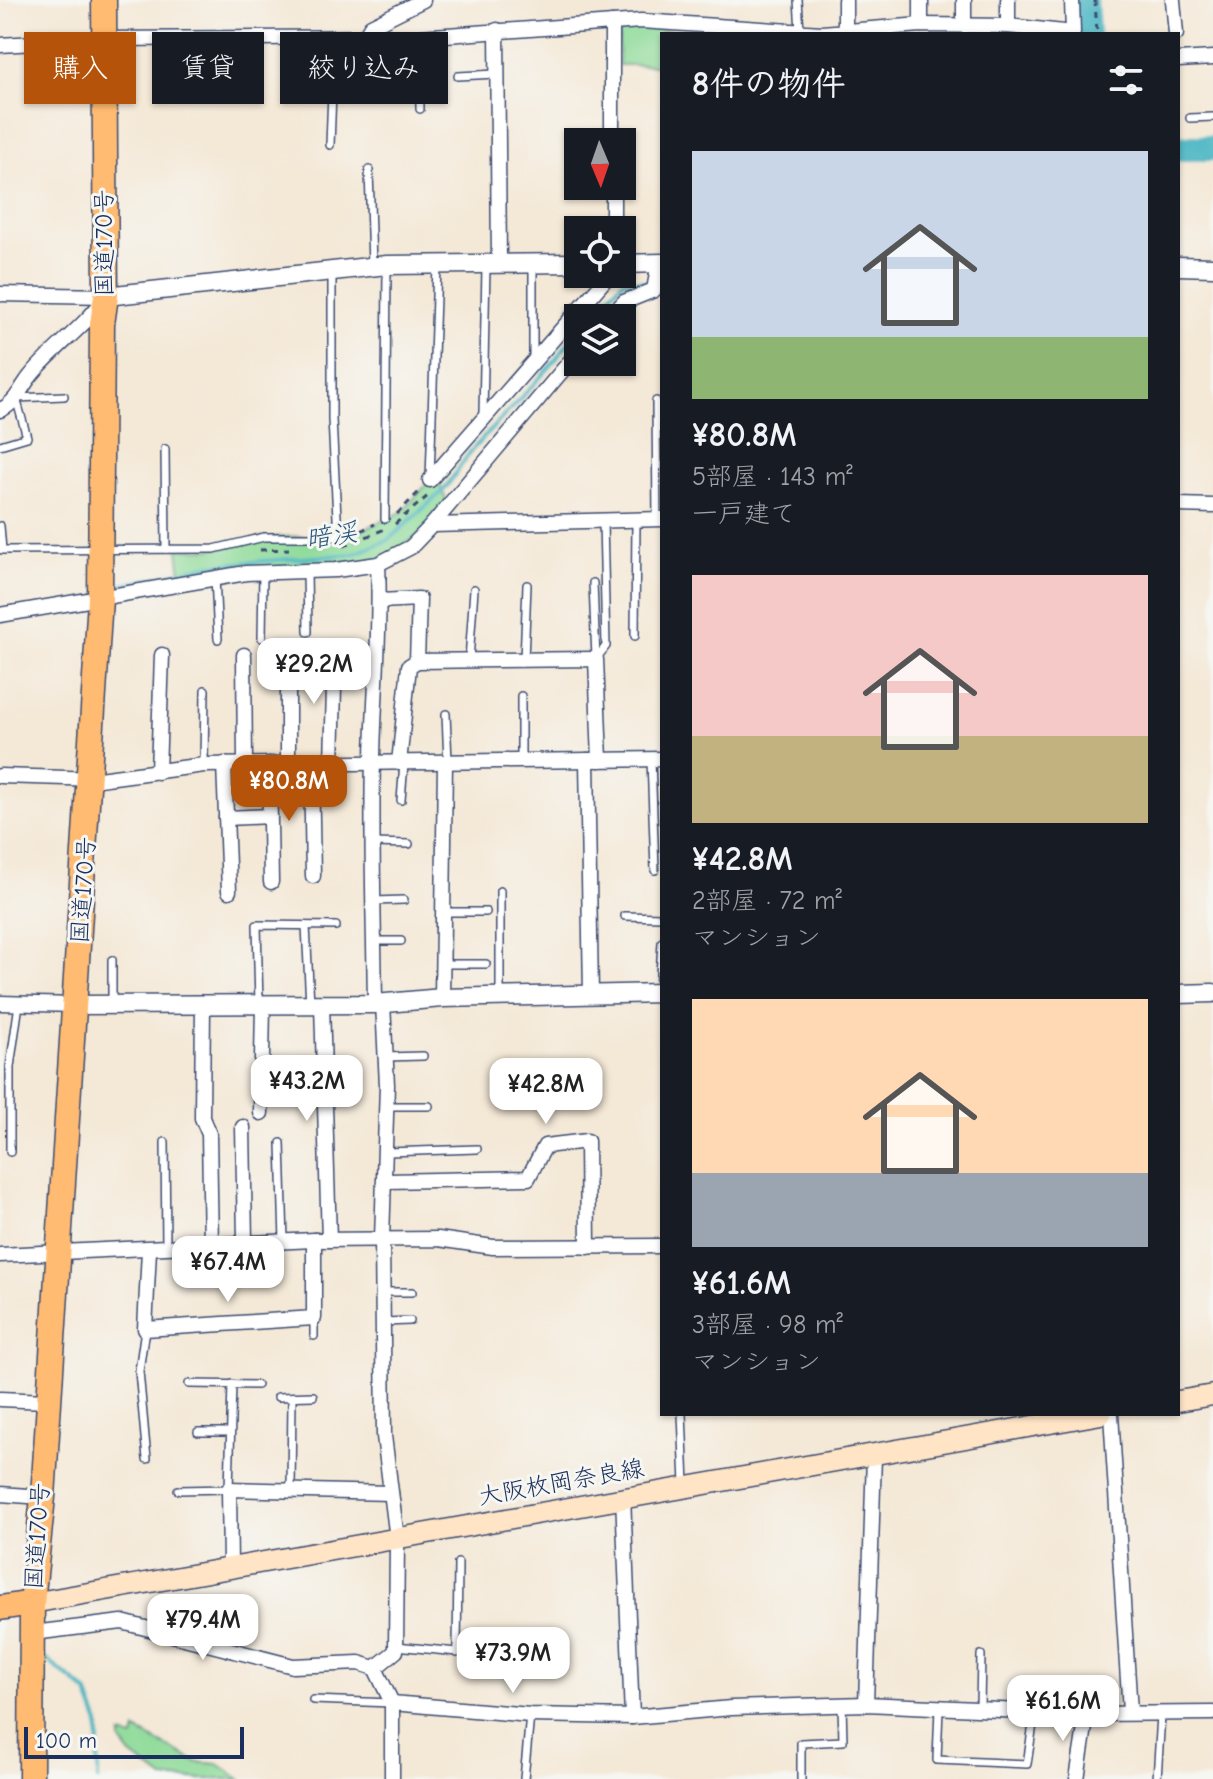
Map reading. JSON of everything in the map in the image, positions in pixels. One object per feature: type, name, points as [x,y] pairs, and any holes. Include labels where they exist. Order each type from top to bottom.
[{"type":"highway","name":"国道170号","points":[[104,0],[105,32]]},
{"type":"highway","name":"国道170号","points":[[31,1779],[32,1603],[43,1497],[100,593],[102,324],[106,296],[105,104]]},
{"type":"highway","points":[[0,1608],[32,1603]]},
{"type":"main road","points":[[1180,1401],[1213,1395]]},
{"type":"main road","name":"大阪枚岡奈良線","points":[[32,1603],[623,1496],[874,1456],[1090,1416]]},
{"type":"street","points":[[367,32],[371,26],[423,0]]},
{"type":"street","points":[[845,0],[845,30]]},
{"type":"street","points":[[921,0],[929,28]]},
{"type":"street","points":[[964,0],[964,26]]},
{"type":"street","points":[[1008,0],[1008,26]]},
{"type":"street","points":[[1072,0],[1073,32]]},
{"type":"street","points":[[1173,0],[1176,32]]},
{"type":"street","points":[[612,23],[612,128]]},
{"type":"street","points":[[448,34],[612,23],[681,23],[800,31],[1008,26],[1064,32]]},
{"type":"street","points":[[493,263],[497,30]]},
{"type":"street","points":[[136,39],[280,39]]},
{"type":"street","points":[[0,45],[24,44]]},
{"type":"street","points":[[1180,60],[1213,58]]},
{"type":"street","points":[[0,294],[106,296],[380,266],[564,263]]},
{"type":"street","points":[[622,304],[654,290],[660,263],[636,264]]},
{"type":"street","points":[[1180,266],[1213,267]]},
{"type":"street","points":[[430,480],[598,288]]},
{"type":"street","points":[[0,410],[16,398],[62,342],[92,317],[106,296]]},
{"type":"street","points":[[0,615],[100,593],[215,577],[378,564],[411,547],[432,525],[564,369]]},
{"type":"street","points":[[1180,505],[1213,506]]},
{"type":"street","points":[[432,525],[660,519]]},
{"type":"street","points":[[375,1668],[396,1651],[397,1539],[384,1436],[382,1239],[387,1181],[387,1106],[374,941],[373,764],[380,601],[378,564]]},
{"type":"street","points":[[380,601],[419,599],[417,661]]},
{"type":"street","points":[[332,764],[335,649]]},
{"type":"street","points":[[158,772],[162,655]]},
{"type":"street","points":[[244,655],[245,764]]},
{"type":"street","points":[[288,655],[288,764]]},
{"type":"street","points":[[402,763],[409,666],[417,661],[596,659],[591,994]]},
{"type":"street","points":[[0,776],[76,776],[90,779],[224,764],[657,759]]},
{"type":"street","points":[[442,998],[446,762]]},
{"type":"street","points":[[224,764],[229,891]]},
{"type":"street","points":[[269,764],[271,882]]},
{"type":"street","points":[[311,764],[313,876]]},
{"type":"street","points":[[226,818],[270,816]]},
{"type":"street","points":[[0,1003],[379,1004],[442,998],[660,993]]},
{"type":"street","points":[[1180,994],[1213,993]]},
{"type":"street","points":[[203,1004],[202,1118],[209,1134],[211,1246]]},
{"type":"street","points":[[149,1250],[145,1329],[314,1318],[322,1240],[316,1004]]},
{"type":"street","points":[[261,1005],[261,1113]]},
{"type":"street","points":[[243,1127],[245,1242]]},
{"type":"street","points":[[387,1181],[528,1178],[545,1146],[587,1141],[588,1247]]},
{"type":"street","points":[[0,1255],[56,1255],[245,1242],[382,1239],[438,1239],[493,1247],[660,1246]]},
{"type":"street","points":[[0,1399],[47,1401]]},
{"type":"street","points":[[1111,1416],[1130,1712]]},
{"type":"street","points":[[866,1704],[874,1456]]},
{"type":"street","points":[[230,1566],[229,1489],[391,1493]]},
{"type":"street","points":[[0,1494],[43,1497]]},
{"type":"street","points":[[623,1496],[632,1717]]},
{"type":"street","points":[[33,1633],[122,1622],[293,1666],[359,1663],[375,1668],[392,1703],[392,1779]]},
{"type":"street","points":[[392,1703],[530,1715],[632,1717],[731,1708],[866,1704],[1035,1709],[1087,1714],[1213,1713]]},
{"type":"street","points":[[1077,1779],[1087,1714]]},
{"type":"lane","points":[[798,0],[800,31]]},
{"type":"lane","points":[[458,76],[498,74]]},
{"type":"lane","points":[[330,145],[332,104]]},
{"type":"lane","points":[[420,104],[420,109]]},
{"type":"lane","points":[[1190,118],[1213,117]]},
{"type":"lane","points":[[369,170],[380,266],[385,519]]},
{"type":"lane","points":[[483,421],[493,263]]},
{"type":"lane","points":[[533,263],[534,365]]},
{"type":"lane","points":[[430,480],[437,264]]},
{"type":"lane","points":[[0,526],[2,550],[214,549],[264,537],[338,537],[332,419],[332,271]]},
{"type":"lane","points":[[0,445],[27,437],[16,398],[64,396]]},
{"type":"lane","points":[[656,401],[660,519]]},
{"type":"lane","points":[[165,449],[166,549]]},
{"type":"lane","points":[[635,636],[636,521]]},
{"type":"lane","points":[[596,659],[606,646],[603,522]]},
{"type":"lane","points":[[307,571],[308,632]]},
{"type":"lane","points":[[262,638],[263,572]]},
{"type":"lane","points":[[215,577],[218,639]]},
{"type":"lane","points":[[593,583],[596,659]]},
{"type":"lane","points":[[524,660],[527,585]]},
{"type":"lane","points":[[469,660],[474,589]]},
{"type":"lane","points":[[204,765],[205,690]]},
{"type":"lane","points":[[521,696],[521,761]]},
{"type":"lane","points":[[446,714],[446,762]]},
{"type":"lane","points":[[655,870],[657,759]]},
{"type":"lane","points":[[401,800],[402,763]]},
{"type":"lane","points":[[373,843],[409,844]]},
{"type":"lane","points":[[500,891],[500,996]]},
{"type":"lane","points":[[374,901],[404,900]]},
{"type":"lane","points":[[443,912],[486,912]]},
{"type":"lane","points":[[625,916],[660,917]]},
{"type":"lane","points":[[261,1005],[257,925],[336,926]]},
{"type":"lane","points":[[306,926],[316,1004]]},
{"type":"lane","points":[[374,941],[401,941]]},
{"type":"lane","points":[[112,960],[112,1005]]},
{"type":"lane","points":[[443,964],[486,964]]},
{"type":"lane","points":[[10,1152],[10,1067],[19,1004]]},
{"type":"lane","points":[[385,1057],[423,1056]]},
{"type":"lane","points":[[387,1106],[429,1106]]},
{"type":"lane","points":[[165,1142],[166,1249]]},
{"type":"lane","points":[[281,1143],[284,1241]]},
{"type":"lane","points":[[387,1152],[477,1149]]},
{"type":"lane","points":[[383,1292],[412,1292]]},
{"type":"lane","points":[[314,1318],[314,1336]]},
{"type":"lane","points":[[383,1322],[410,1321]]},
{"type":"lane","points":[[145,1329],[139,1371],[147,1459]]},
{"type":"lane","points":[[189,1384],[257,1385]]},
{"type":"lane","points":[[178,1490],[229,1489],[232,1384]]},
{"type":"lane","points":[[278,1397],[313,1396]]},
{"type":"lane","points":[[291,1490],[292,1397]]},
{"type":"lane","points":[[682,1416],[685,1486]]},
{"type":"lane","points":[[198,1432],[230,1432]]},
{"type":"lane","points":[[457,1653],[458,1563]]},
{"type":"lane","points":[[396,1646],[498,1656]]},
{"type":"lane","points":[[980,1707],[981,1655]]},
{"type":"lane","points":[[313,1700],[392,1703]]},
{"type":"lane","points":[[801,1779],[801,1743],[843,1741],[842,1705]]},
{"type":"lane","points":[[940,1706],[937,1760],[1027,1764],[1035,1709]]},
{"type":"lane","points":[[1157,1779],[1161,1712]]},
{"type":"lane","points":[[524,1779],[530,1715]]},
{"type":"path","points":[[1095,0],[1097,32]]},
{"type":"path","points":[[338,548],[403,520],[431,492],[430,480]]},
{"type":"path","points":[[402,512],[403,520]]},
{"type":"path","points":[[252,552],[294,549]]},
{"type":"green space","points":[[624,26],[685,32],[660,32],[660,65],[619,65],[619,32]]},
{"type":"green space","points":[[435,475],[449,506],[432,525],[378,564],[182,583],[178,549],[211,549],[264,537],[349,536],[402,512]]},
{"type":"green space","points":[[136,1730],[196,1762],[218,1764],[240,1779],[164,1779],[131,1755],[121,1742],[121,1735],[134,1738]]},
{"type":"waterway","points":[[1085,0],[1087,32]]},
{"type":"waterway","points":[[1180,148],[1213,148]]},
{"type":"waterway","name":"暗渓","points":[[601,304],[623,281],[644,281]]},
{"type":"waterway","name":"暗渓","points":[[108,588],[212,565],[354,554],[388,540],[444,490],[471,451],[564,349]]},
{"type":"waterway","points":[[42,1656],[87,1692],[99,1724],[98,1779]]}]
